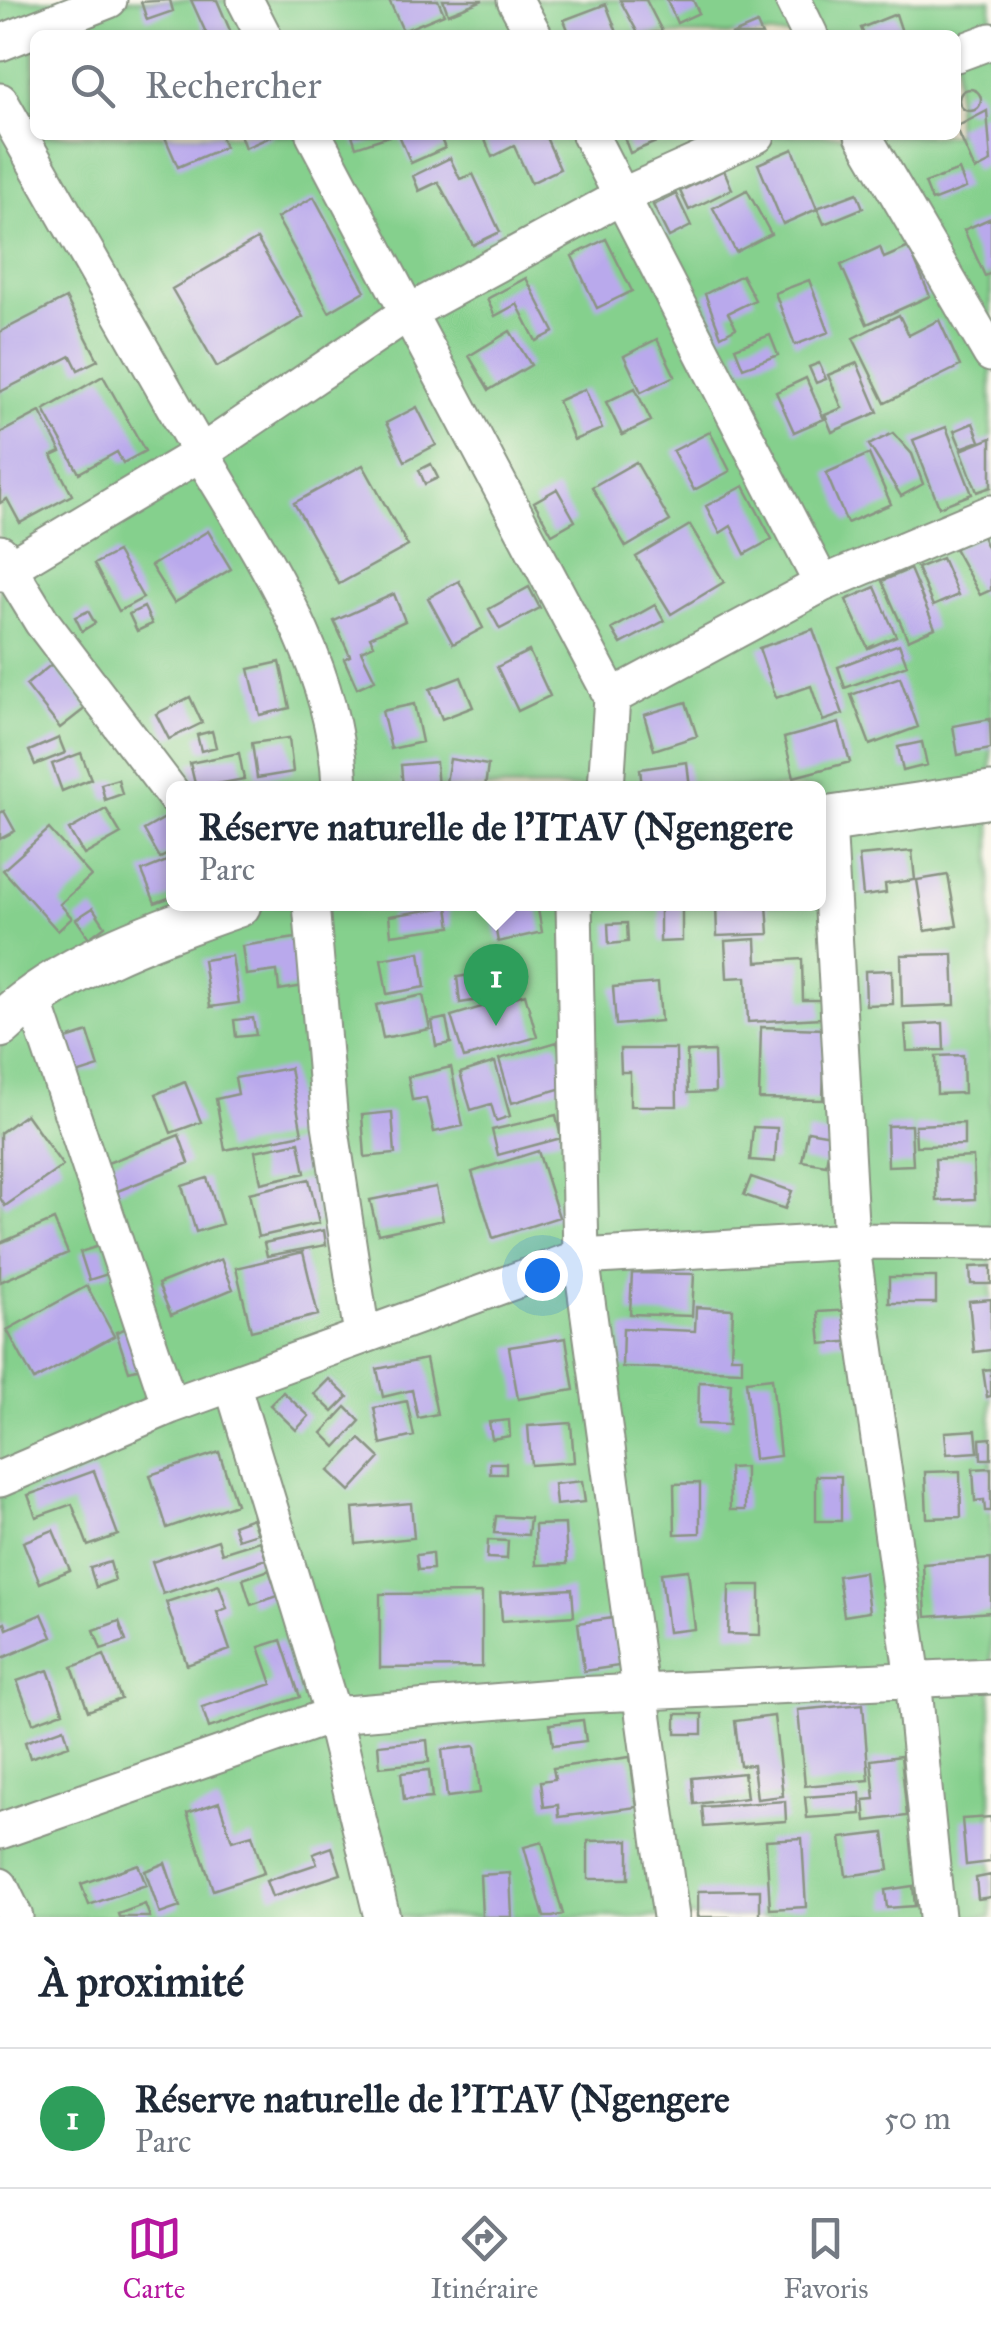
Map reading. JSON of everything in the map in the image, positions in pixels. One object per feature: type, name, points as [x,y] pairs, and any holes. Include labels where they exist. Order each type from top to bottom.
[{"type":"street","points":[[31,30],[109,0]]},
{"type":"street","points":[[245,0],[260,30]]},
{"type":"street","points":[[515,0],[531,30]]},
{"type":"street","points":[[793,0],[808,30]]},
{"type":"street","points":[[0,42],[30,30]]},
{"type":"street","points":[[961,52],[991,41]]},
{"type":"street","points":[[0,101],[201,453],[267,560],[331,706],[339,781]]},
{"type":"street","points":[[317,140],[612,697],[606,781]]},
{"type":"street","points":[[593,140],[822,584]]},
{"type":"street","points":[[166,785],[3,564],[201,453],[406,314],[624,195],[746,140]]},
{"type":"street","points":[[865,140],[991,354]]},
{"type":"street","points":[[612,697],[822,584],[991,513]]},
{"type":"street","points":[[826,820],[991,795]]},
{"type":"street","points":[[826,865],[851,1241],[913,1679],[936,1917]]},
{"type":"street","points":[[170,1406],[11,1011],[125,944],[218,911]]},
{"type":"street","points":[[312,911],[330,1124],[362,1335]]},
{"type":"street","points":[[574,911],[581,1257],[670,1917]]},
{"type":"street","points":[[0,1480],[170,1406],[581,1257],[851,1241],[991,1242]]},
{"type":"street","points":[[232,1384],[332,1715],[382,1917]]},
{"type":"street","points":[[0,1831],[332,1715],[576,1695],[991,1676]]},
{"type":"street","points":[[0,1886],[15,1917]]},
{"type":"green space","points":[[0,0],[991,0],[991,1917],[0,1917]]},
{"type":"building","points":[[170,0],[173,11],[147,20],[141,2]]},
{"type":"building","points":[[191,0],[217,0],[230,30],[205,30]]},
{"type":"building","points":[[389,0],[438,0],[444,14],[403,30]]},
{"type":"building","points":[[443,0],[483,0],[448,14]]},
{"type":"building","points":[[620,0],[646,0],[661,30],[636,30]]},
{"type":"building","points":[[667,0],[693,0],[699,13],[677,23]]},
{"type":"building","points":[[606,4],[616,30],[568,30],[564,20]]},
{"type":"building","points":[[896,14],[901,30],[862,30]]},
{"type":"building","points":[[970,89],[980,96],[978,108],[962,108],[962,92]]},
{"type":"building","points":[[987,111],[991,162],[975,170],[961,138],[961,124]]},
{"type":"building","points":[[166,140],[222,140],[225,147],[178,167]]},
{"type":"building","points":[[242,140],[263,140],[245,148]]},
{"type":"building","points":[[354,140],[377,140],[356,147]]},
{"type":"building","points":[[401,140],[441,140],[445,148],[411,163]]},
{"type":"building","points":[[485,140],[547,140],[560,169],[531,183],[514,146],[492,157]]},
{"type":"building","points":[[625,140],[655,140],[656,142],[630,153]]},
{"type":"building","points":[[793,149],[817,209],[783,224],[758,164]]},
{"type":"building","points":[[450,158],[460,179],[473,174],[500,232],[473,245],[438,182],[419,191],[413,176]]},
{"type":"building","points":[[724,170],[732,189],[689,210],[680,191]]},
{"type":"building","points":[[959,170],[966,188],[932,201],[925,183]]},
{"type":"building","points":[[747,190],[771,234],[736,252],[713,208]]},
{"type":"building","points":[[857,193],[863,208],[824,224],[817,208]]},
{"type":"building","points":[[676,194],[691,226],[669,237],[653,205]]},
{"type":"building","points":[[314,197],[365,291],[329,312],[277,218]]},
{"type":"building","points":[[991,218],[991,273],[985,276],[964,230]]},
{"type":"building","points":[[257,239],[303,317],[217,367],[172,289]]},
{"type":"building","points":[[606,239],[632,291],[597,308],[572,256]]},
{"type":"building","points":[[880,247],[884,258],[909,247],[930,296],[867,324],[841,265]]},
{"type":"building","points":[[742,275],[755,300],[728,313],[736,328],[721,336],[705,294]]},
{"type":"building","points":[[526,278],[554,332],[536,341],[517,304],[495,316],[487,299]]},
{"type":"building","points":[[809,280],[829,332],[795,345],[775,293]]},
{"type":"building","points":[[66,298],[98,360],[78,370],[71,356],[0,392],[0,332]]},
{"type":"building","points":[[899,315],[909,335],[939,320],[960,366],[885,403],[853,338]]},
{"type":"building","points":[[510,331],[531,365],[489,390],[469,356]]},
{"type":"building","points":[[770,335],[778,355],[743,368],[735,348]]},
{"type":"building","points":[[657,339],[675,376],[641,392],[624,356]]},
{"type":"building","points":[[819,363],[826,379],[816,383],[809,367]]},
{"type":"building","points":[[857,363],[878,412],[832,432],[825,415],[842,408],[828,375]]},
{"type":"building","points":[[103,376],[145,451],[123,463],[117,452],[79,473],[44,410]]},
{"type":"building","points":[[806,378],[824,419],[794,432],[776,392]]},
{"type":"building","points":[[635,388],[651,421],[622,435],[606,402]]},
{"type":"building","points":[[585,389],[602,429],[574,440],[558,401]]},
{"type":"building","points":[[417,407],[436,445],[405,461],[386,423]]},
{"type":"building","points":[[40,412],[61,452],[52,456],[72,495],[20,523],[7,499],[0,503],[0,433]]},
{"type":"building","points":[[973,423],[980,441],[961,448],[954,431]]},
{"type":"building","points":[[946,427],[972,494],[939,507],[913,440]]},
{"type":"building","points":[[710,432],[730,471],[694,490],[673,451]]},
{"type":"building","points":[[893,433],[912,454],[923,484],[901,496],[869,445]]},
{"type":"building","points":[[991,438],[991,487],[977,492],[961,450]]},
{"type":"building","points":[[869,454],[891,504],[847,523],[826,473]]},
{"type":"building","points":[[636,462],[670,521],[626,547],[592,487]]},
{"type":"building","points":[[431,464],[438,478],[425,484],[419,470]]},
{"type":"building","points":[[363,465],[408,546],[339,584],[294,503]]},
{"type":"building","points":[[744,486],[772,539],[745,554],[731,526],[720,533],[706,506]]},
{"type":"building","points":[[557,489],[575,521],[552,534],[534,502]]},
{"type":"building","points":[[690,525],[724,582],[671,614],[636,557]]},
{"type":"building","points":[[208,531],[231,569],[174,603],[151,566]]},
{"type":"building","points":[[982,536],[991,556],[991,590],[980,595],[954,548]]},
{"type":"building","points":[[117,552],[143,598],[119,611],[94,564]]},
{"type":"building","points":[[942,558],[958,595],[933,606],[917,568]]},
{"type":"building","points":[[910,569],[935,628],[908,640],[882,581]]},
{"type":"building","points":[[459,581],[483,628],[453,644],[428,598]]},
{"type":"building","points":[[529,587],[540,608],[500,629],[489,609]]},
{"type":"building","points":[[875,587],[896,636],[868,648],[846,600]]},
{"type":"building","points":[[394,594],[405,621],[370,637],[374,645],[361,651],[375,680],[357,688],[344,659],[350,656],[334,621]]},
{"type":"building","points":[[655,605],[664,621],[621,644],[612,629]]},
{"type":"building","points":[[144,607],[152,624],[137,631],[129,614]]},
{"type":"building","points":[[88,611],[95,623],[82,631],[75,617]]},
{"type":"building","points":[[813,629],[843,714],[823,721],[811,686],[776,698],[759,648]]},
{"type":"building","points":[[899,644],[907,665],[845,688],[838,667]]},
{"type":"building","points":[[529,651],[550,696],[518,711],[497,667]]},
{"type":"building","points":[[280,662],[290,708],[260,715],[249,669]]},
{"type":"building","points":[[52,664],[87,707],[60,728],[26,685]]},
{"type":"building","points":[[461,677],[473,707],[442,719],[430,689]]},
{"type":"building","points":[[900,677],[918,727],[870,745],[851,695]]},
{"type":"building","points":[[190,697],[202,723],[169,739],[156,714]]},
{"type":"building","points":[[686,702],[697,736],[654,750],[644,715]]},
{"type":"building","points":[[414,704],[422,742],[391,749],[382,711]]},
{"type":"building","points":[[990,719],[991,749],[958,755],[953,726]]},
{"type":"building","points":[[839,723],[850,762],[794,777],[784,738]]},
{"type":"building","points":[[212,731],[216,747],[201,751],[197,735]]},
{"type":"building","points":[[59,738],[65,753],[35,765],[29,751]]},
{"type":"building","points":[[289,738],[293,772],[257,778],[252,743]]},
{"type":"building","points":[[922,742],[927,765],[903,771],[898,747]]},
{"type":"building","points":[[81,753],[91,779],[62,791],[52,764]]},
{"type":"building","points":[[239,753],[244,779],[194,781],[190,763]]},
{"type":"building","points":[[450,759],[488,765],[486,781],[446,781]]},
{"type":"building","points":[[436,762],[437,781],[402,781],[401,765]]},
{"type":"building","points":[[687,762],[689,781],[641,781],[640,769]]},
{"type":"building","points":[[118,779],[122,794],[105,800],[101,784]]},
{"type":"building","points":[[106,809],[121,834],[84,855],[69,830]]},
{"type":"building","points":[[4,811],[15,831],[0,839],[0,813]]},
{"type":"building","points":[[166,817],[166,855],[160,858],[144,830]]},
{"type":"building","points":[[49,829],[91,876],[60,904],[72,918],[58,931],[3,870]]},
{"type":"building","points":[[912,851],[915,880],[885,884],[886,893],[863,896],[859,856]]},
{"type":"building","points":[[166,861],[166,899],[155,903],[142,871]]},
{"type":"building","points":[[948,875],[957,926],[925,931],[917,880]]},
{"type":"building","points":[[93,908],[105,926],[89,938],[76,919]]},
{"type":"building","points":[[449,911],[451,927],[391,935],[389,916]]},
{"type":"building","points":[[492,911],[538,911],[542,932],[498,942]]},
{"type":"building","points":[[660,911],[682,911],[682,941],[660,942]]},
{"type":"building","points":[[716,911],[767,911],[769,934],[717,936]]},
{"type":"building","points":[[627,923],[628,942],[609,944],[608,924]]},
{"type":"building","points":[[296,938],[304,986],[279,990],[277,971],[246,975],[242,946]]},
{"type":"building","points":[[756,939],[757,962],[802,959],[803,1000],[821,1000],[822,1018],[748,1022],[746,977],[727,978],[725,941]]},
{"type":"building","points":[[420,952],[425,987],[387,994],[381,959]]},
{"type":"building","points":[[953,954],[955,1005],[902,1007],[901,955]]},
{"type":"building","points":[[232,956],[239,1003],[210,1007],[203,960]]},
{"type":"building","points":[[508,969],[512,995],[460,1003],[457,977]]},
{"type":"building","points":[[892,970],[893,1004],[866,1005],[865,971]]},
{"type":"building","points":[[658,983],[661,1021],[616,1025],[613,987]]},
{"type":"building","points":[[525,994],[537,1037],[464,1058],[451,1016]]},
{"type":"building","points":[[423,995],[430,1029],[383,1038],[376,1005]]},
{"type":"building","points":[[253,1018],[256,1035],[236,1037],[234,1020]]},
{"type":"building","points":[[446,1018],[451,1043],[436,1046],[432,1021]]},
{"type":"building","points":[[943,1023],[944,1050],[907,1051],[905,1025]]},
{"type":"building","points":[[761,1027],[825,1029],[823,1100],[759,1099]]},
{"type":"building","points":[[88,1032],[99,1067],[77,1074],[66,1039]]},
{"type":"building","points":[[557,1042],[569,1086],[512,1103],[499,1059]]},
{"type":"building","points":[[620,1049],[676,1049],[677,1106],[630,1106],[630,1072],[621,1072]]},
{"type":"building","points":[[714,1051],[715,1092],[688,1093],[687,1052]]},
{"type":"building","points":[[963,1055],[964,1093],[937,1094],[936,1056]]},
{"type":"building","points":[[495,1062],[510,1116],[496,1121],[491,1104],[471,1110],[460,1073]]},
{"type":"building","points":[[451,1067],[463,1126],[434,1132],[426,1098],[412,1100],[408,1077]]},
{"type":"building","points":[[290,1068],[302,1134],[225,1150],[216,1099],[238,1094],[235,1078]]},
{"type":"building","points":[[185,1082],[201,1122],[171,1133],[156,1094]]},
{"type":"building","points":[[392,1112],[395,1154],[365,1157],[362,1115]]},
{"type":"building","points":[[26,1114],[63,1166],[5,1206],[0,1198],[0,1133]]},
{"type":"building","points":[[556,1115],[561,1138],[498,1155],[492,1130]]},
{"type":"building","points":[[964,1123],[964,1145],[916,1146],[915,1125]]},
{"type":"building","points":[[911,1125],[913,1165],[888,1166],[887,1126]]},
{"type":"building","points":[[753,1127],[777,1128],[775,1162],[750,1160]]},
{"type":"building","points":[[808,1131],[831,1135],[826,1165],[802,1161]]},
{"type":"building","points":[[179,1135],[189,1163],[115,1192],[105,1164]]},
{"type":"building","points":[[299,1142],[305,1173],[261,1183],[255,1151]]},
{"type":"building","points":[[538,1151],[559,1217],[493,1238],[472,1172]]},
{"type":"building","points":[[973,1157],[975,1199],[937,1201],[935,1159]]},
{"type":"building","points":[[751,1177],[792,1191],[785,1209],[744,1195]]},
{"type":"building","points":[[207,1178],[222,1224],[196,1232],[182,1186]]},
{"type":"building","points":[[309,1179],[319,1223],[258,1237],[249,1193]]},
{"type":"building","points":[[436,1187],[443,1220],[378,1234],[370,1200]]},
{"type":"building","points":[[54,1220],[68,1253],[0,1282],[0,1243]]},
{"type":"building","points":[[324,1230],[326,1245],[267,1256],[264,1243]]},
{"type":"building","points":[[102,1245],[111,1273],[89,1280],[80,1252]]},
{"type":"building","points":[[303,1252],[318,1315],[251,1331],[236,1268]]},
{"type":"building","points":[[221,1259],[233,1289],[171,1315],[158,1284]]},
{"type":"building","points":[[991,1266],[991,1284],[971,1284],[970,1267]]},
{"type":"building","points":[[632,1273],[694,1274],[692,1316],[630,1314]]},
{"type":"building","points":[[889,1277],[936,1277],[936,1303],[889,1303]]},
{"type":"building","points":[[87,1286],[114,1336],[34,1380],[7,1330]]},
{"type":"building","points":[[991,1299],[991,1350],[974,1352],[969,1301]]},
{"type":"building","points":[[696,1307],[733,1309],[731,1357],[742,1357],[742,1371],[622,1367],[623,1328],[695,1331]]},
{"type":"building","points":[[852,1310],[855,1341],[821,1344],[818,1312]]},
{"type":"building","points":[[127,1328],[141,1368],[129,1371],[116,1332]]},
{"type":"building","points":[[566,1338],[574,1390],[518,1399],[509,1347]]},
{"type":"building","points":[[426,1359],[437,1414],[418,1418],[412,1390],[383,1397],[377,1369]]},
{"type":"building","points":[[991,1369],[991,1396],[987,1397],[983,1370]]},
{"type":"building","points":[[772,1378],[780,1456],[754,1459],[746,1381]]},
{"type":"building","points":[[329,1379],[348,1397],[333,1412],[314,1394]]},
{"type":"building","points":[[699,1382],[731,1383],[729,1425],[698,1424]]},
{"type":"building","points":[[283,1392],[309,1416],[296,1430],[270,1405]]},
{"type":"building","points":[[407,1401],[414,1436],[381,1444],[374,1408]]},
{"type":"building","points":[[346,1407],[360,1421],[336,1447],[322,1433]]},
{"type":"building","points":[[509,1420],[510,1436],[492,1439],[489,1422]]},
{"type":"building","points":[[571,1423],[574,1462],[531,1465],[528,1426]]},
{"type":"building","points":[[976,1430],[978,1452],[947,1454],[945,1432]]},
{"type":"building","points":[[991,1438],[991,1459],[981,1459],[980,1439]]},
{"type":"building","points":[[360,1439],[380,1458],[350,1491],[329,1471]]},
{"type":"building","points":[[219,1452],[236,1504],[167,1528],[150,1475]]},
{"type":"building","points":[[490,1463],[506,1463],[506,1474],[490,1474]]},
{"type":"building","points":[[745,1467],[745,1510],[730,1510],[729,1468]]},
{"type":"building","points":[[991,1468],[991,1511],[985,1511],[984,1500],[975,1501],[973,1469]]},
{"type":"building","points":[[94,1471],[118,1535],[88,1546],[72,1504],[36,1517],[28,1495]]},
{"type":"building","points":[[960,1471],[961,1517],[927,1518],[925,1472]]},
{"type":"building","points":[[816,1476],[841,1476],[841,1521],[816,1521]]},
{"type":"building","points":[[582,1481],[585,1502],[556,1505],[554,1484]]},
{"type":"building","points":[[700,1483],[700,1533],[675,1534],[674,1484]]},
{"type":"building","points":[[411,1503],[414,1538],[356,1544],[353,1508]]},
{"type":"building","points":[[496,1516],[530,1518],[528,1535],[494,1533]]},
{"type":"building","points":[[252,1518],[257,1533],[238,1539],[233,1525]]},
{"type":"building","points":[[565,1524],[567,1564],[536,1565],[535,1525]]},
{"type":"building","points":[[53,1530],[70,1570],[40,1583],[23,1542]]},
{"type":"building","points":[[218,1540],[222,1553],[260,1541],[266,1559],[163,1594],[152,1562]]},
{"type":"building","points":[[488,1540],[508,1541],[507,1559],[487,1558]]},
{"type":"building","points":[[432,1553],[433,1569],[418,1570],[416,1555]]},
{"type":"building","points":[[991,1559],[991,1612],[926,1617],[923,1564]]},
{"type":"building","points":[[110,1562],[115,1580],[96,1587],[90,1568]]},
{"type":"building","points":[[269,1570],[278,1596],[251,1605],[243,1579]]},
{"type":"building","points":[[688,1570],[695,1629],[668,1632],[661,1573]]},
{"type":"building","points":[[864,1572],[869,1612],[844,1616],[838,1576]]},
{"type":"building","points":[[219,1585],[227,1608],[217,1612],[230,1650],[187,1665],[166,1602]]},
{"type":"building","points":[[729,1585],[760,1585],[760,1635],[728,1634]]},
{"type":"building","points":[[572,1589],[574,1616],[502,1621],[500,1593]]},
{"type":"building","points":[[482,1593],[482,1667],[380,1668],[380,1594]]},
{"type":"building","points":[[42,1614],[52,1637],[0,1659],[0,1625],[5,1623],[7,1629]]},
{"type":"building","points":[[613,1618],[619,1666],[584,1671],[578,1623]]},
{"type":"building","points":[[119,1621],[126,1641],[101,1649],[94,1630]]},
{"type":"building","points":[[281,1640],[300,1697],[209,1728],[202,1707],[272,1684],[259,1647]]},
{"type":"building","points":[[104,1655],[121,1699],[88,1711],[72,1667]]},
{"type":"building","points":[[48,1670],[63,1712],[33,1723],[17,1681]]},
{"type":"building","points":[[863,1704],[869,1780],[805,1786],[798,1710]]},
{"type":"building","points":[[676,1714],[702,1714],[702,1734],[676,1734]]},
{"type":"building","points":[[774,1716],[783,1796],[757,1799],[753,1765],[740,1766],[735,1721]]},
{"type":"building","points":[[583,1720],[586,1741],[553,1745],[550,1724]]},
{"type":"building","points":[[64,1728],[69,1745],[30,1758],[25,1742]]},
{"type":"building","points":[[427,1740],[429,1762],[380,1767],[378,1745]]},
{"type":"building","points":[[475,1746],[480,1793],[447,1797],[442,1750]]},
{"type":"building","points":[[901,1756],[907,1816],[866,1821],[864,1800],[875,1799],[871,1760]]},
{"type":"building","points":[[630,1757],[637,1807],[559,1817],[558,1805],[544,1807],[541,1781],[555,1779],[553,1768]]},
{"type":"building","points":[[429,1770],[432,1798],[404,1800],[401,1773]]},
{"type":"building","points":[[744,1773],[747,1798],[694,1804],[692,1778]]},
{"type":"building","points":[[860,1793],[861,1814],[807,1818],[805,1797]]},
{"type":"building","points":[[785,1801],[786,1821],[704,1827],[702,1807]]},
{"type":"building","points":[[219,1802],[232,1841],[252,1835],[264,1873],[213,1890],[187,1813]]},
{"type":"building","points":[[991,1817],[991,1862],[966,1865],[962,1819]]},
{"type":"building","points":[[884,1833],[889,1870],[846,1876],[841,1838]]},
{"type":"building","points":[[802,1838],[806,1907],[770,1909],[766,1840]]},
{"type":"building","points":[[629,1840],[629,1879],[588,1879],[588,1841]]},
{"type":"building","points":[[542,1842],[563,1914],[553,1917],[544,1917],[524,1847]]},
{"type":"building","points":[[332,1847],[341,1874],[272,1897],[266,1881],[317,1864],[313,1854]]},
{"type":"building","points":[[165,1863],[180,1907],[160,1914],[145,1871]]},
{"type":"building","points":[[138,1864],[146,1885],[89,1905],[81,1884]]},
{"type":"building","points":[[510,1873],[512,1917],[482,1917],[480,1875]]},
{"type":"building","points":[[991,1875],[991,1897],[978,1899],[976,1878]]},
{"type":"building","points":[[913,1886],[915,1906],[887,1908],[885,1890]]},
{"type":"building","points":[[760,1890],[760,1917],[698,1917],[698,1891]]},
{"type":"building","points":[[145,1904],[150,1917],[119,1917],[118,1914]]},
{"type":"place","name":"Réserve naturelle de l'ITAV (Ngengere","points":[[496,1026]]}]
